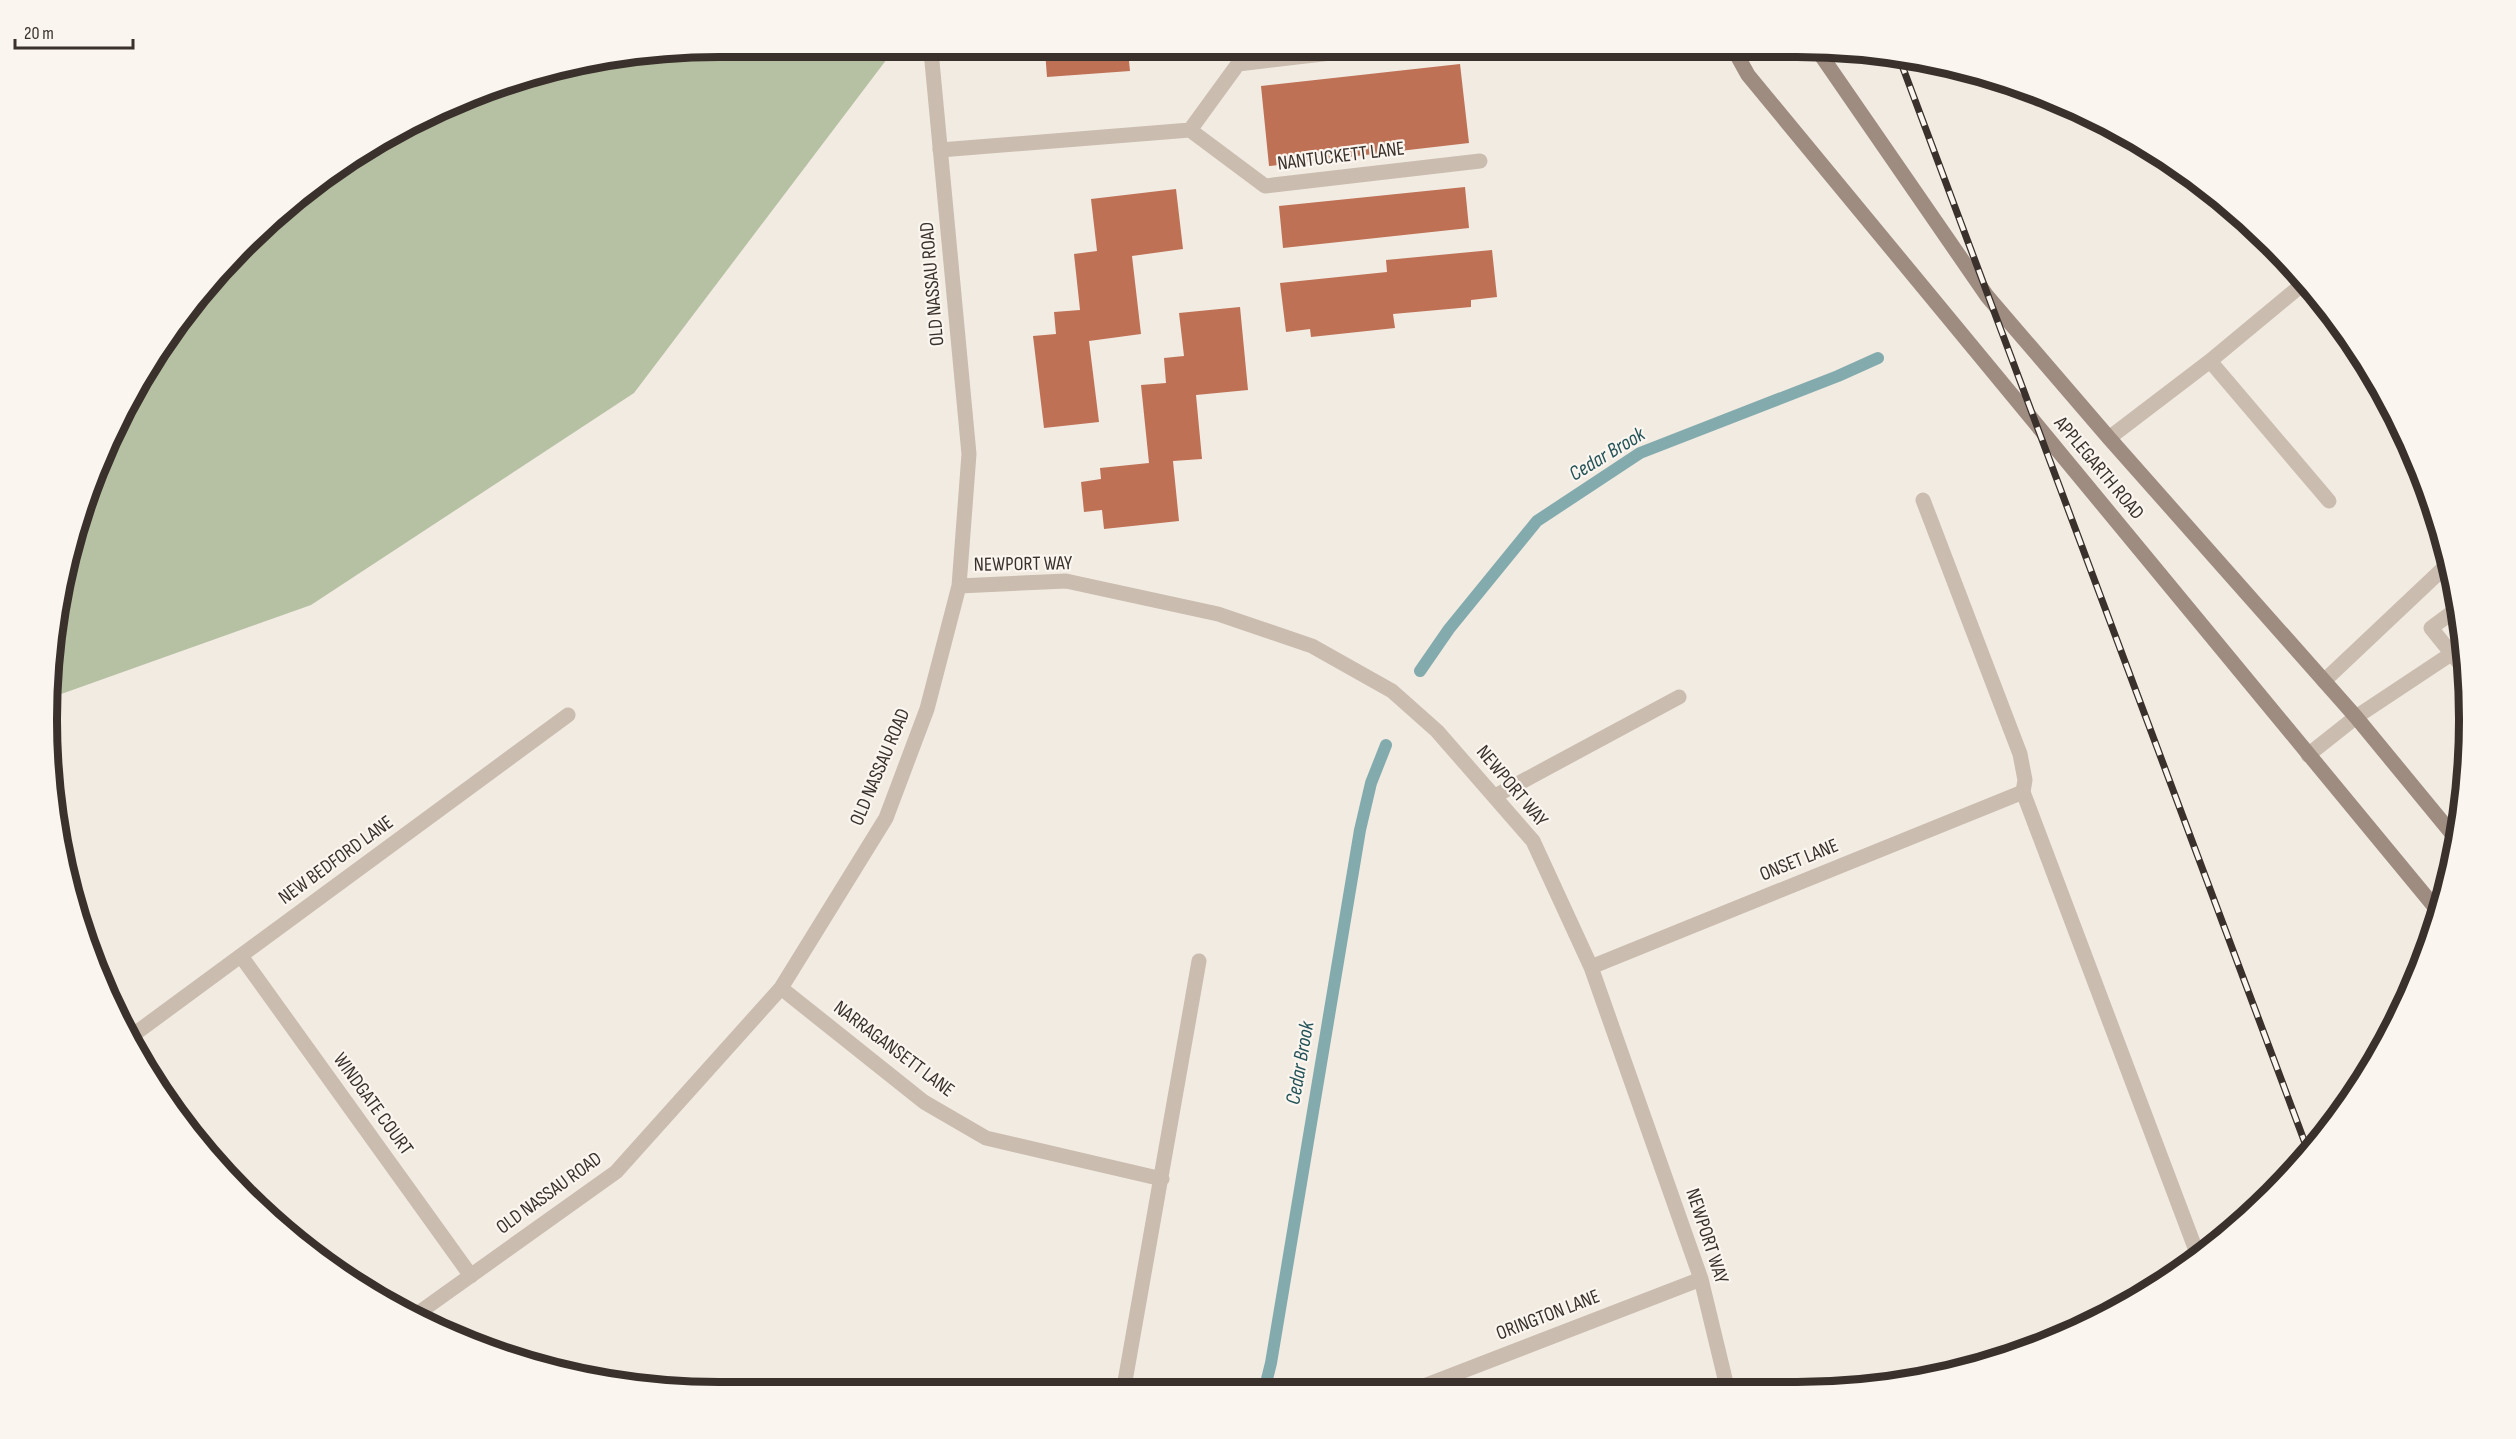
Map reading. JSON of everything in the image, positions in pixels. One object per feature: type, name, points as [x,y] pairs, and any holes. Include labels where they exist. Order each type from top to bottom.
[{"type":"main road","name":"APPLEGARTH ROAD","points":[[1738,57],[1748,75],[2432,904]]},
{"type":"main road","name":"APPLEGARTH ROAD","points":[[1823,58],[1987,296],[2109,438],[2356,717],[2449,830]]},
{"type":"street","name":"OLD NASSAU ROAD","points":[[421,1311],[616,1172],[781,988],[886,818],[927,709],[959,586],[969,454],[932,57]]},
{"type":"street","points":[[940,150],[1190,130],[1238,64],[1298,57]]},
{"type":"street","name":"NANTUCKETT LANE","points":[[1190,130],[1265,186],[1480,161]]},
{"type":"street","points":[[2109,438],[2210,361],[2299,287]]},
{"type":"street","points":[[2210,361],[2329,501]]},
{"type":"street","points":[[1923,500],[2020,754],[2025,780],[2023,792],[2195,1248]]},
{"type":"street","points":[[2324,681],[2441,570]]},
{"type":"street","name":"NEWPORT WAY","points":[[959,586],[1066,581],[1218,614],[1312,646],[1392,692],[1437,731],[1533,841],[1592,967],[1701,1279],[1726,1382]]},
{"type":"street","points":[[2450,614],[2431,628],[2456,660]]},
{"type":"street","points":[[2308,754],[2356,717],[2451,654]]},
{"type":"street","points":[[1495,796],[1679,698]]},
{"type":"street","name":"NEW BEDFORD LANE","points":[[136,1033],[568,715]]},
{"type":"street","name":"ONSET LANE","points":[[1592,967],[2023,792]]},
{"type":"street","name":"WINDGATE COURT","points":[[241,956],[471,1276]]},
{"type":"street","points":[[1125,1382],[1199,961]]},
{"type":"street","name":"NARRAGANSETT LANE","points":[[781,988],[924,1102],[986,1138],[1162,1179]]},
{"type":"street","name":"ORINGTON LANE","points":[[1434,1382],[1701,1279]]},
{"type":"green space","points":[[888,57],[634,393],[311,605],[58,695],[63,633],[70,590],[92,507],[107,466],[125,426],[169,351],[221,283],[251,251],[316,194],[388,146],[426,125],[507,92],[590,70],[676,58]]},
{"type":"water","points":[[2143,155],[2179,179],[2177,180]]},
{"type":"building","points":[[1045,57],[1129,57],[1130,71],[1047,77]]},
{"type":"building","points":[[1460,64],[1469,143],[1269,166],[1261,86]]},
{"type":"building","points":[[1465,187],[1469,228],[1283,248],[1279,206]]},
{"type":"building","points":[[1176,189],[1183,249],[1132,256],[1141,334],[1089,341],[1099,422],[1044,428],[1033,336],[1056,334],[1054,312],[1080,310],[1074,254],[1097,251],[1091,199]]},
{"type":"building","points":[[1492,250],[1497,297],[1471,300],[1471,307],[1393,314],[1395,328],[1311,337],[1310,329],[1286,332],[1280,283],[1387,272],[1386,260]]},
{"type":"building","points":[[1240,307],[1248,390],[1196,395],[1202,459],[1173,461],[1179,521],[1104,529],[1102,510],[1084,512],[1081,482],[1101,479],[1100,468],[1149,463],[1141,385],[1166,383],[1164,358],[1184,356],[1179,313]]},
{"type":"waterway","name":"Cedar Brook","points":[[1420,671],[1449,629],[1537,521],[1640,453],[1838,376],[1878,358]]},
{"type":"waterway","name":"Cedar Brook","points":[[1266,1382],[1360,830],[1371,783],[1386,745]]},
{"type":"railway","points":[[1902,66],[2305,1144]]}]
